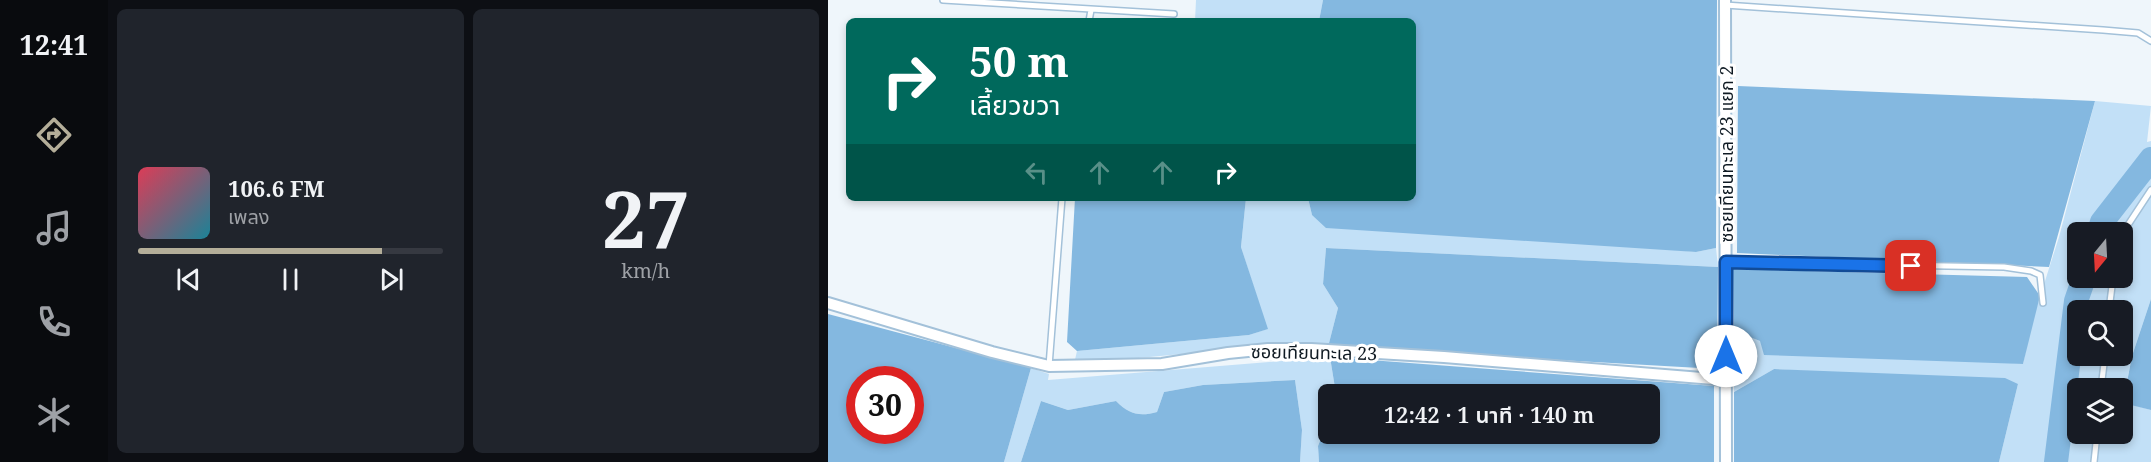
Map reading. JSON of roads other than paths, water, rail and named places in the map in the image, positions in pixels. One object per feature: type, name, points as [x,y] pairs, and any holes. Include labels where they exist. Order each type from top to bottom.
[{"type":"street","name":"ซอยเทียนทะเล 23 แยก 2","points":[[1725,2],[1726,380]]},
{"type":"street","name":"ซอยเทียนทะเล 23","points":[[828,303],[992,352],[1049,366],[1162,364],[1238,352],[1311,350],[1444,357],[1726,380]]},
{"type":"street","points":[[1726,380],[1726,462]]},
{"type":"lane","points":[[943,0],[1174,14]]},
{"type":"lane","points":[[1725,2],[2138,33],[2151,42]]},
{"type":"lane","points":[[1090,18],[1091,10]]},
{"type":"lane","points":[[2130,222],[2151,190]]},
{"type":"lane","points":[[1049,366],[1062,201]]},
{"type":"lane","points":[[1726,262],[2022,269],[2040,275],[2043,303]]},
{"type":"lane","points":[[2094,462],[2096,444]]},
{"type":"water","points":[[1323,0],[1717,0],[1716,248],[1696,252],[1326,228],[1312,215],[1309,201],[1416,201],[1416,18],[1320,18]]},
{"type":"water","points":[[1738,86],[2095,101],[2049,267],[1737,253]]},
{"type":"water","points":[[1075,201],[1246,201],[1241,247],[1268,329],[1249,335],[1077,351],[1067,342]]},
{"type":"water","points":[[1326,248],[1718,267],[1717,369],[1328,347],[1338,308],[1323,284]]},
{"type":"water","points":[[1733,269],[2027,277],[2040,296],[2023,364],[1764,355],[1760,341],[1734,331]]},
{"type":"water","points":[[2151,299],[2151,410],[2133,406],[2133,378],[2128,378],[2130,366],[2133,366],[2133,353]]},
{"type":"water","points":[[828,314],[1031,368],[1004,462],[828,462]]},
{"type":"water","points":[[1330,357],[1714,386],[1714,462],[1319,462],[1319,444],[1660,444],[1660,384],[1334,384]]},
{"type":"water","points":[[1774,369],[2005,378],[2018,384],[1999,462],[1734,462],[1734,392]]},
{"type":"water","points":[[1295,380],[1302,430],[1300,462],[1021,462],[1041,401],[1068,410],[1116,401],[1130,412],[1145,414],[1157,412],[1164,392],[1203,385]]},
{"type":"waterway","points":[[2102,222],[2151,159]]},
{"type":"waterway","points":[[2056,462],[2076,301],[2081,288]]}]
